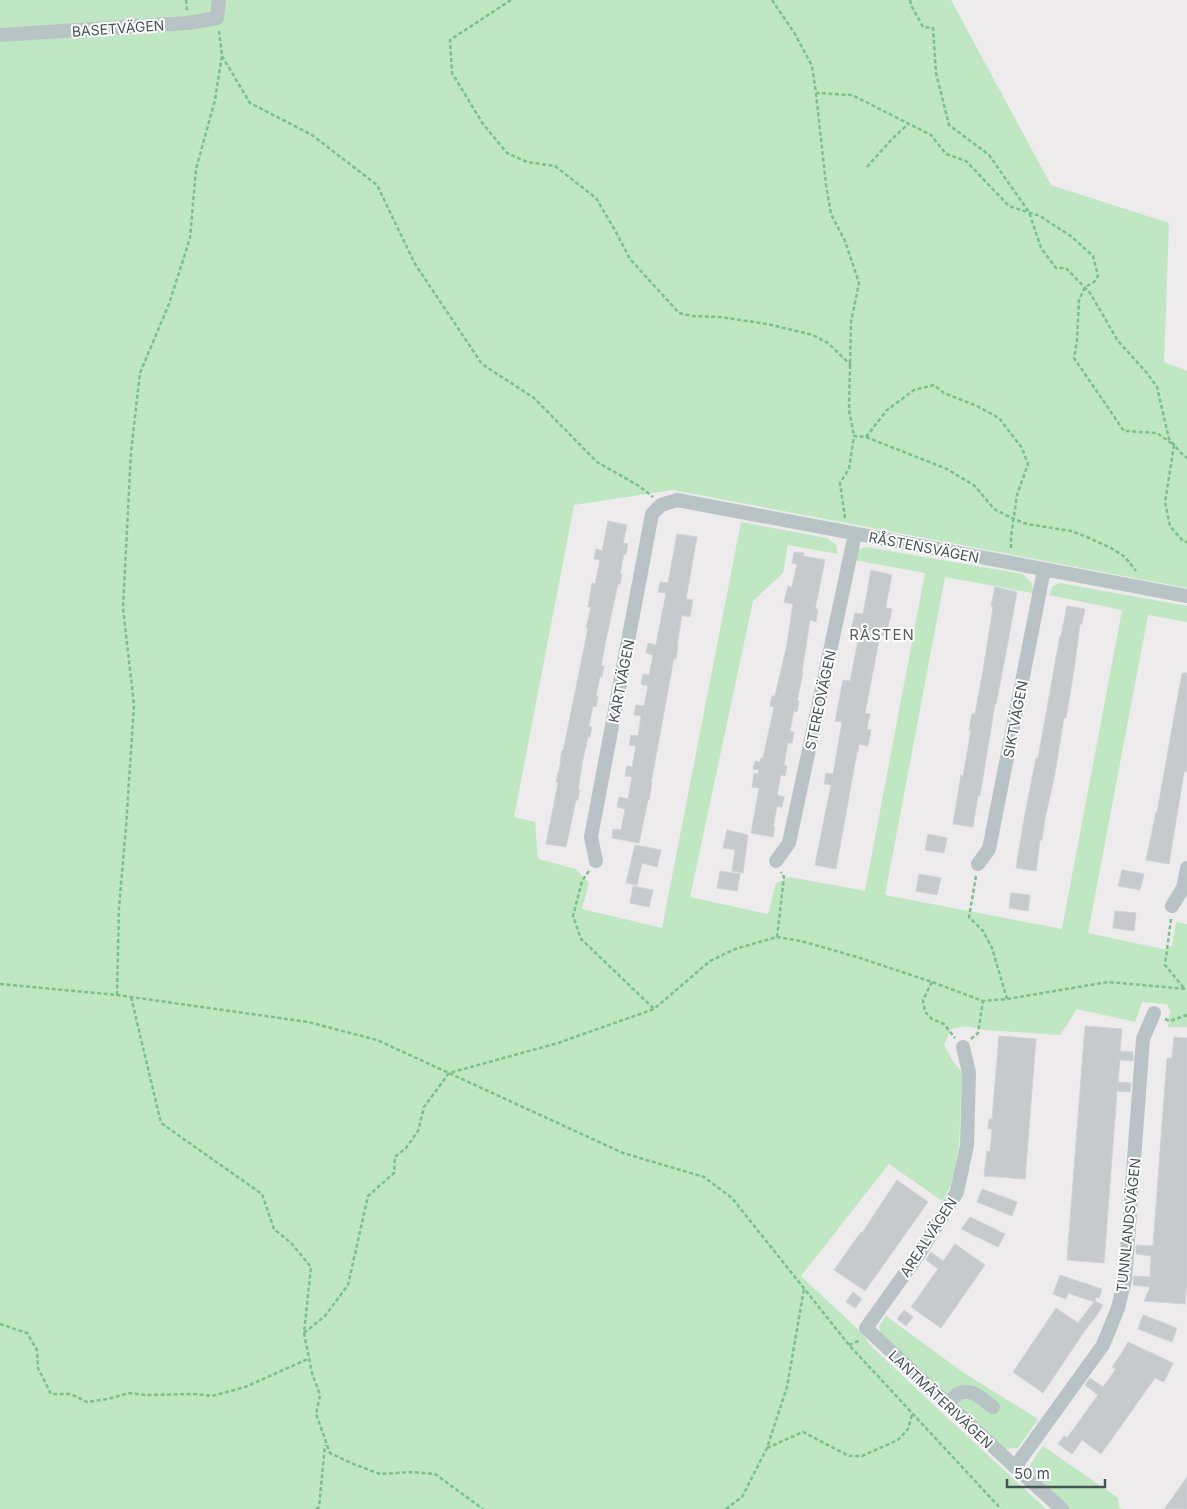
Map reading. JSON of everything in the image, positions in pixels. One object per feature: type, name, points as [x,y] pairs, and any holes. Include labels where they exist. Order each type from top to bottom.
[{"type":"street","points":[[217,18],[219,0]]},
{"type":"street","name":"BASETVÄGEN","points":[[0,35],[188,23],[217,18]]},
{"type":"street","name":"RÅSTENSVÄGEN","points":[[662,504],[677,500],[1187,596]]},
{"type":"street","name":"KARTVÄGEN","points":[[596,861],[591,837],[652,514],[662,504]]},
{"type":"street","name":"STEREOVÄGEN","points":[[776,861],[789,843],[851,534]]},
{"type":"street","name":"SIKTVÄGEN","points":[[978,864],[989,849],[1044,570]]},
{"type":"street","points":[[1172,906],[1183,888],[1187,868]]},
{"type":"street","name":"TUNNLANDSVÄGEN","points":[[1015,1467],[1103,1346],[1118,1308],[1125,1279],[1143,1039],[1154,1013]]},
{"type":"street","name":"AREALVÄGEN","points":[[866,1328],[919,1254],[957,1192],[966,1145],[969,1073],[963,1047]]},
{"type":"street","name":"LANTMÄTERIVÄGEN","points":[[866,1328],[1062,1509]]},
{"type":"street","points":[[948,1405],[957,1395],[967,1392],[974,1393],[993,1407]]},
{"type":"path","points":[[511,0],[450,40],[452,73],[483,124],[507,152],[527,162],[555,166],[596,198],[630,259],[679,313],[766,324],[813,335],[828,343],[851,365]]},
{"type":"path","points":[[772,0],[795,34],[812,66],[830,214],[845,241],[859,283],[851,322],[849,410],[854,436],[848,469],[840,483],[851,534]]},
{"type":"path","points":[[910,0],[923,27],[933,28],[936,73],[949,125],[990,155],[1029,212],[1041,248],[1056,268],[1066,268],[1090,293],[1118,341],[1157,387],[1169,439],[1187,458]]},
{"type":"path","points":[[117,995],[118,907],[126,827],[134,705],[123,608],[131,452],[140,373],[169,304],[190,238],[196,169],[215,100],[222,55],[217,18]]},
{"type":"path","points":[[222,55],[250,102],[312,135],[377,186],[415,264],[482,364],[534,398],[597,462],[639,486],[662,504]]},
{"type":"path","points":[[816,93],[852,95],[931,135],[946,154],[966,161],[1009,206],[1040,216],[1055,224],[1093,256],[1098,276],[1094,282],[1085,287],[1079,300],[1077,341],[1074,358],[1124,431],[1157,433],[1174,445]]},
{"type":"path","points":[[867,167],[908,124]]},
{"type":"path","points":[[866,437],[887,410],[914,390],[934,385],[944,393],[977,406],[999,418],[1022,448],[1028,464],[1017,495],[1011,538],[1012,564]]},
{"type":"path","points":[[854,436],[866,437],[947,469],[975,486],[994,509],[1028,524],[1071,531],[1088,537],[1126,557],[1136,571]]},
{"type":"path","points":[[1174,445],[1165,502],[1170,526],[1182,541],[1187,542]]},
{"type":"path","points":[[596,861],[582,881],[573,916],[581,939],[654,1009]]},
{"type":"path","points":[[776,861],[784,877],[777,937]]},
{"type":"path","points":[[978,864],[969,917],[982,930],[992,948],[1007,999]]},
{"type":"path","points":[[1172,906],[1165,965],[1185,989]]},
{"type":"path","points":[[304,1333],[325,1316],[348,1284],[368,1196],[394,1173],[395,1157],[406,1148],[418,1131],[424,1107],[449,1073],[558,1043],[654,1009],[710,961],[735,949],[777,937],[801,941],[932,982],[983,1002],[1108,982],[1185,989]]},
{"type":"path","points":[[932,982],[923,1000],[925,1012],[932,1019],[944,1024],[963,1047],[978,1033],[983,1002]]},
{"type":"path","points":[[0,984],[117,995],[308,1022],[377,1040],[623,1153],[704,1176],[732,1198],[849,1345],[1001,1509]]},
{"type":"path","points":[[131,997],[161,1123],[262,1194],[274,1229],[291,1243],[311,1267],[304,1333],[312,1373],[320,1395],[316,1414],[330,1453],[380,1474],[412,1472],[434,1474],[482,1509]]},
{"type":"path","points":[[1154,1013],[1170,1021],[1187,1015]]},
{"type":"path","points":[[726,1509],[742,1497],[767,1448],[787,1387],[804,1288]]},
{"type":"path","points":[[0,1324],[27,1333],[37,1350],[38,1368],[51,1394],[71,1394],[88,1402],[129,1393],[212,1396],[245,1387],[310,1358]]},
{"type":"path","points":[[767,1448],[803,1432],[849,1456],[862,1456],[898,1440],[908,1429],[912,1414]]},
{"type":"path","points":[[316,1509],[319,1507],[326,1442]]},
{"type":"green space","points":[[0,0],[951,0],[1051,185],[1169,223],[1164,362],[1187,371],[1187,588],[673,490],[574,505],[514,817],[535,822],[538,859],[576,869],[589,883],[582,909],[662,928],[741,522],[827,538],[836,545],[838,554],[788,545],[783,573],[753,601],[690,897],[768,914],[776,883],[790,877],[865,891],[925,573],[853,560],[858,550],[867,547],[1023,574],[1032,583],[1033,593],[945,577],[885,895],[1062,929],[1122,610],[1049,595],[1053,586],[1060,583],[1187,606],[1187,622],[1148,615],[1088,933],[1163,949],[1172,946],[1176,922],[1187,924],[1187,1027],[1168,1027],[1170,1011],[1167,1004],[1142,1002],[1135,1022],[1077,1009],[1060,1035],[986,1030],[965,1026],[951,1029],[944,1045],[952,1060],[962,1072],[959,1145],[952,1184],[942,1201],[889,1164],[801,1276],[863,1334],[870,1345],[1046,1509],[0,1509]]},
{"type":"green space","points":[[886,1316],[964,1373],[1038,1419],[1018,1448],[1005,1449],[881,1336],[879,1326]]},
{"type":"green space","points":[[1043,1446],[1118,1498],[1119,1507],[1122,1509],[1070,1509],[1032,1477],[1030,1465]]},
{"type":"building","points":[[608,521],[627,525],[623,543],[628,544],[626,554],[624,554],[620,584],[618,584],[607,635],[601,666],[604,666],[596,696],[598,697],[596,707],[593,706],[589,726],[592,727],[583,759],[578,800],[576,800],[566,847],[546,844],[558,783],[556,782],[562,750],[588,628],[586,628],[591,607],[588,607],[592,583],[595,584],[600,560],[594,559],[596,549],[602,551]]},
{"type":"building","points":[[677,534],[697,537],[686,599],[693,600],[690,617],[682,615],[676,659],[674,658],[649,800],[639,843],[612,838],[613,829],[621,830],[625,809],[617,807],[619,797],[628,799],[632,777],[625,776],[627,766],[632,767],[636,746],[629,745],[631,735],[638,736],[641,716],[634,715],[636,705],[644,706],[648,686],[641,684],[643,674],[649,675],[653,655],[646,653],[648,643],[656,645],[666,593],[658,592],[660,582],[668,583]]},
{"type":"building","points":[[794,552],[804,553],[803,556],[825,560],[815,609],[818,609],[816,622],[810,620],[797,701],[799,701],[797,712],[794,711],[790,731],[794,732],[792,743],[788,743],[784,765],[787,766],[785,776],[781,775],[777,795],[784,797],[782,807],[777,806],[773,837],[751,833],[759,788],[752,787],[754,773],[758,774],[759,770],[753,769],[755,761],[760,762],[761,758],[763,758],[774,707],[770,706],[772,696],[775,696],[786,649],[793,604],[784,602],[788,586],[792,587],[797,564],[792,563]]},
{"type":"building","points":[[871,570],[892,575],[886,608],[892,609],[886,636],[880,635],[865,713],[870,714],[867,729],[871,730],[868,746],[859,744],[836,869],[815,865],[831,785],[824,784],[826,773],[833,774],[842,722],[835,721],[843,680],[850,681],[860,631],[851,629],[855,613],[863,614]]},
{"type":"building","points":[[995,587],[1017,592],[973,827],[953,824],[971,730],[969,730],[972,714],[975,714],[983,671]]},
{"type":"building","points":[[1067,606],[1085,609],[1082,624],[1080,624],[1066,718],[1064,718],[1042,840],[1040,840],[1036,871],[1016,868],[1024,819],[1036,758],[1038,758]]},
{"type":"building","points":[[1182,673],[1187,673],[1187,765],[1186,772],[1184,772],[1169,864],[1146,860],[1157,812]]},
{"type":"building","points":[[727,830],[748,835],[743,873],[732,871],[735,850],[723,848]]},
{"type":"building","points":[[928,834],[947,838],[944,853],[925,850]]},
{"type":"building","points":[[635,845],[661,850],[657,867],[642,863],[637,885],[626,883]]},
{"type":"building","points":[[1122,870],[1144,874],[1140,890],[1118,886]]},
{"type":"building","points":[[720,871],[740,874],[737,891],[717,888]]},
{"type":"building","points":[[919,874],[941,878],[937,895],[916,891]]},
{"type":"building","points":[[633,886],[653,890],[649,907],[630,903]]},
{"type":"building","points":[[1011,893],[1030,895],[1028,911],[1009,908]]},
{"type":"building","points":[[1115,911],[1136,913],[1134,931],[1113,928]]},
{"type":"building","points":[[1085,1026],[1122,1029],[1120,1051],[1133,1052],[1133,1061],[1120,1060],[1118,1082],[1131,1083],[1130,1092],[1117,1091],[1104,1263],[1067,1260]]},
{"type":"building","points":[[999,1036],[1036,1039],[1025,1179],[984,1176],[987,1151],[990,1152],[992,1129],[988,1129],[989,1119],[992,1119]]},
{"type":"building","points":[[1174,1037],[1187,1038],[1187,1282],[1185,1304],[1144,1301],[1150,1287],[1133,1285],[1134,1276],[1150,1277],[1151,1256],[1136,1254],[1136,1245],[1153,1246],[1167,1058],[1172,1058]]},
{"type":"building","points":[[897,1180],[928,1202],[865,1291],[834,1270],[862,1233]]},
{"type":"building","points":[[982,1189],[1017,1202],[1012,1216],[977,1202]]},
{"type":"building","points":[[970,1217],[1005,1234],[998,1247],[961,1229]]},
{"type":"building","points":[[955,1244],[985,1265],[941,1328],[911,1307],[938,1269],[926,1260],[931,1252],[943,1261]]},
{"type":"building","points":[[1060,1275],[1102,1289],[1099,1298],[1096,1297],[1095,1301],[1103,1305],[1043,1393],[1013,1372],[1056,1308],[1078,1323],[1094,1302],[1068,1293],[1066,1299],[1053,1294]]},
{"type":"building","points":[[853,1292],[862,1299],[855,1308],[846,1302]]},
{"type":"building","points":[[904,1310],[913,1317],[906,1326],[897,1319]]},
{"type":"building","points":[[1143,1315],[1177,1328],[1172,1342],[1138,1329]]},
{"type":"building","points":[[1128,1342],[1173,1363],[1164,1382],[1155,1378],[1101,1454],[1082,1440],[1072,1454],[1058,1444],[1064,1436],[1067,1438],[1098,1395],[1085,1385],[1090,1378],[1103,1387],[1116,1369],[1112,1367]]},
{"type":"building","points":[[1187,1477],[1187,1509],[1164,1509],[1173,1497]]},
{"type":"district","name":"RÅSTEN","points":[[882,634]]}]
